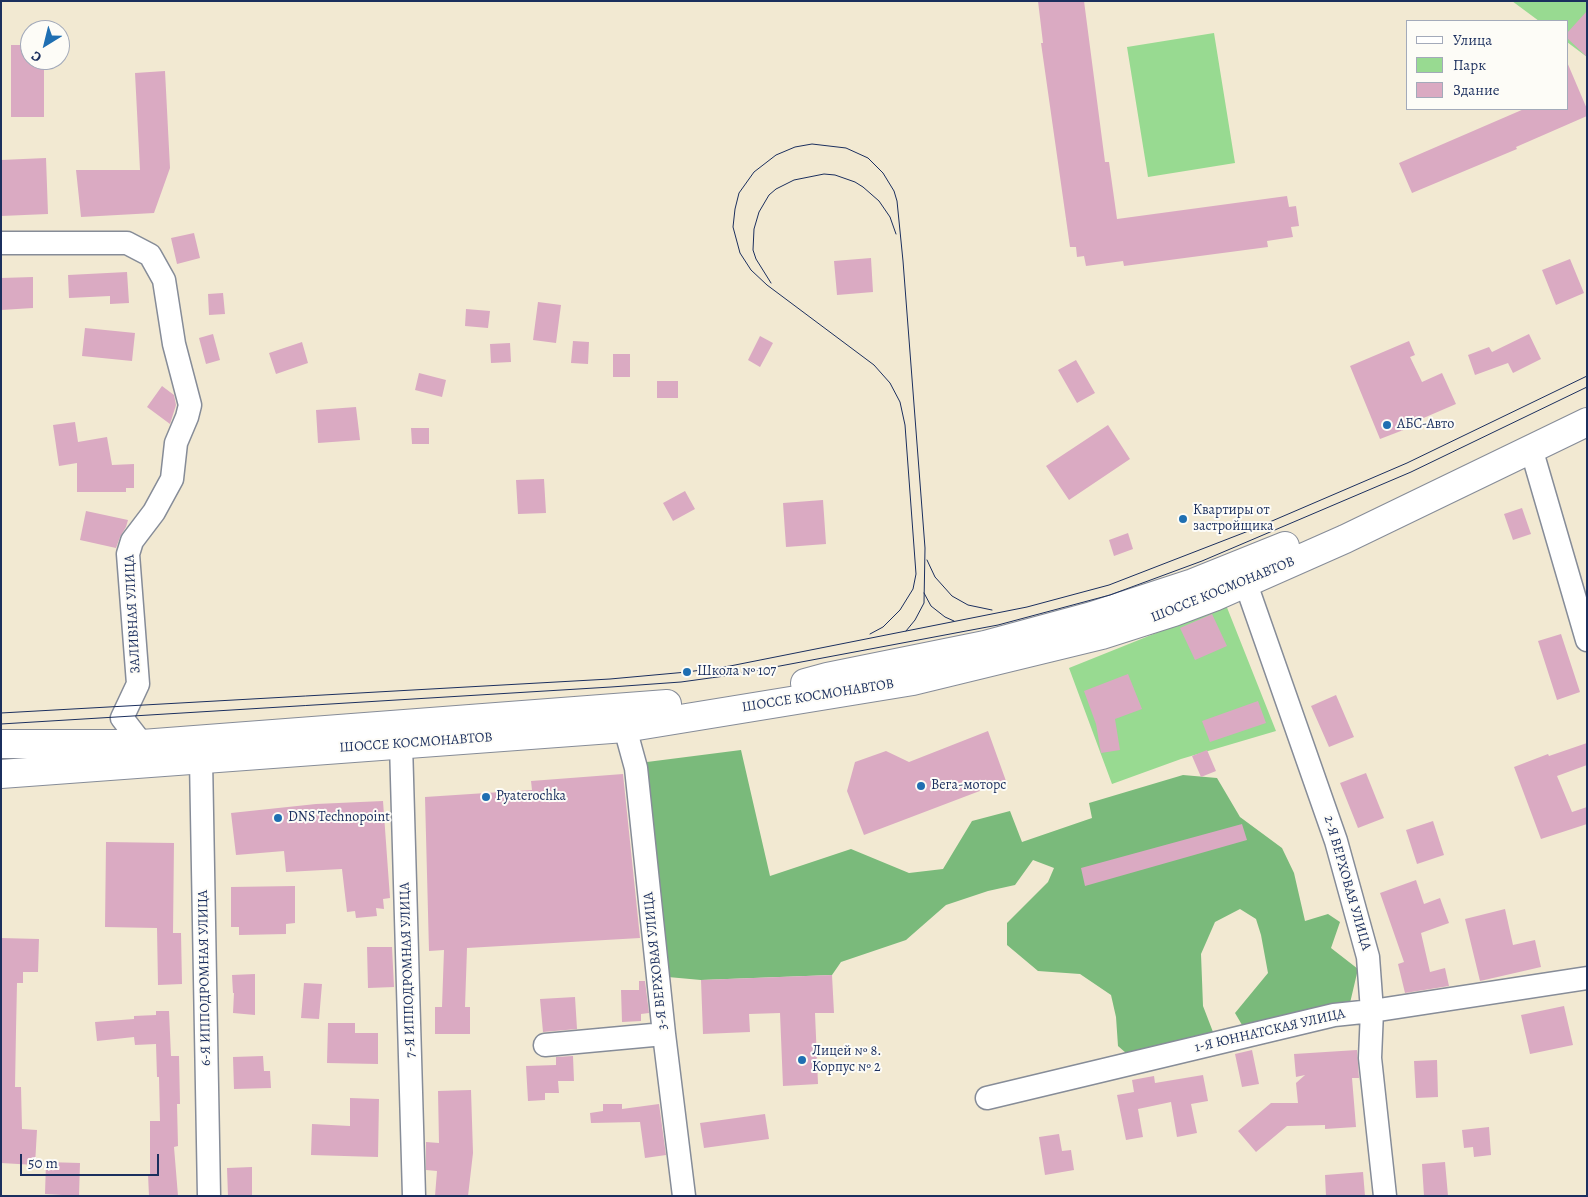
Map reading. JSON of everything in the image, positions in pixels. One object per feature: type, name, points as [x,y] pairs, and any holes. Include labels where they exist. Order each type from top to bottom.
[{"type":"main road","name":"ШОССЕ КОСМОНАВТОВ","points":[[1,744],[142,744],[586,709],[637,707],[706,700],[806,682],[985,645],[1092,616],[1224,571],[1295,542],[1490,453],[1587,404]]},
{"type":"main road","name":"ШОССЕ КОСМОНАВТОВ","points":[[1,774],[625,728],[864,690],[954,672],[1102,635],[1174,612],[1246,584],[1345,539],[1587,422]]},
{"type":"street","name":"ЗАЛИВНАЯ УЛИЦА","points":[[1,243],[127,243],[150,255],[164,280],[174,344],[190,405],[176,443],[172,479],[154,512],[132,541],[128,554],[138,684],[122,718],[142,744]]},
{"type":"street","points":[[1531,448],[1587,640]]},
{"type":"street","name":"2-Я ВЕРХОВАЯ УЛИЦА","points":[[1246,584],[1336,841],[1368,957],[1372,1011],[1370,1058],[1385,1196]]},
{"type":"street","name":"3-Я ВЕРХОВАЯ УЛИЦА","points":[[625,728],[636,768],[664,1034],[684,1196]]},
{"type":"street","name":"7-Я ИППОДРОМНАЯ УЛИЦА","points":[[402,744],[414,1196]]},
{"type":"street","name":"6-Я ИППОДРОМНАЯ УЛИЦА","points":[[201,759],[208,1196]]},
{"type":"street","name":"1-Я ЮННАТСКАЯ УЛИЦА","points":[[986,1098],[1334,1015],[1372,1011],[1587,978]]},
{"type":"street","points":[[545,1045],[664,1034]]},
{"type":"green space","points":[[1512,1],[1587,1],[1587,57],[1568,43],[1568,20],[1538,20]]},
{"type":"green space","points":[[1214,33],[1235,163],[1148,177],[1127,47]]},
{"type":"green space","points":[[1226,605],[1276,731],[1181,759],[1112,784],[1069,668]]},
{"type":"green space","points":[[741,750],[770,876],[851,849],[909,873],[943,869],[972,821],[1010,811],[1022,842],[1092,818],[1089,803],[1183,775],[1217,778],[1240,817],[1282,848],[1294,873],[1305,921],[1328,914],[1340,922],[1331,948],[1358,969],[1350,1003],[1245,1030],[1235,1013],[1268,973],[1256,919],[1240,909],[1215,922],[1201,954],[1203,1006],[1213,1032],[1126,1053],[1118,1046],[1116,1017],[1111,995],[1080,974],[1038,971],[1007,945],[1007,923],[1048,882],[1054,868],[1033,860],[1015,885],[988,891],[946,905],[906,940],[841,962],[832,975],[701,980],[668,977],[640,781],[647,762]]},
{"type":"building","points":[[1038,1],[1084,1],[1105,162],[1109,162],[1117,219],[1287,196],[1289,207],[1296,206],[1299,226],[1291,227],[1293,237],[1267,241],[1268,247],[1124,266],[1123,261],[1086,266],[1084,256],[1077,257],[1076,247],[1070,247],[1041,43],[1043,43]]},
{"type":"building","points":[[1587,11],[1587,57],[1568,39],[1568,32]]},
{"type":"building","points":[[11,45],[20,45],[20,70],[44,70],[44,117],[11,117]]},
{"type":"building","points":[[1568,64],[1587,109],[1587,116],[1516,147],[1517,149],[1412,193],[1399,163],[1522,110],[1568,110]]},
{"type":"building","points":[[165,71],[170,168],[154,213],[81,217],[76,170],[140,170],[135,73]]},
{"type":"building","points":[[46,158],[48,214],[1,216],[1,160]]},
{"type":"building","points":[[194,233],[200,258],[177,264],[171,238]]},
{"type":"building","points":[[871,258],[873,292],[837,295],[834,261]]},
{"type":"building","points":[[1570,259],[1584,293],[1556,305],[1542,270]]},
{"type":"building","points":[[127,272],[129,303],[110,304],[110,296],[69,298],[68,275]]},
{"type":"building","points":[[33,277],[33,308],[1,310],[1,278]]},
{"type":"building","points":[[223,293],[225,314],[209,315],[208,294]]},
{"type":"building","points":[[538,302],[561,305],[556,343],[533,340]]},
{"type":"building","points":[[466,309],[490,311],[488,328],[465,326]]},
{"type":"building","points":[[85,328],[135,333],[132,361],[82,356]]},
{"type":"building","points":[[213,334],[220,360],[206,364],[199,338]]},
{"type":"building","points":[[1529,334],[1541,359],[1513,373],[1508,363],[1475,375],[1468,355],[1489,347],[1492,352]]},
{"type":"building","points":[[760,336],[773,343],[760,367],[748,360]]},
{"type":"building","points":[[573,341],[589,342],[588,364],[571,363]]},
{"type":"building","points":[[1409,341],[1415,355],[1410,357],[1422,382],[1442,373],[1456,404],[1405,426],[1406,429],[1380,439],[1350,366]]},
{"type":"building","points":[[302,342],[308,363],[276,374],[269,353]]},
{"type":"building","points":[[510,343],[511,362],[491,363],[490,344]]},
{"type":"building","points":[[613,354],[630,354],[630,377],[613,377]]},
{"type":"building","points":[[1076,360],[1095,393],[1077,403],[1058,370]]},
{"type":"building","points":[[419,373],[446,380],[442,397],[415,390]]},
{"type":"building","points":[[657,381],[678,381],[678,398],[657,398]]},
{"type":"building","points":[[162,386],[174,395],[176,405],[170,424],[147,407]]},
{"type":"building","points":[[356,407],[360,440],[318,443],[316,410]]},
{"type":"building","points":[[75,422],[78,442],[107,437],[112,465],[134,464],[134,488],[126,488],[126,492],[77,492],[77,463],[59,466],[53,425]]},
{"type":"building","points":[[1108,425],[1130,459],[1069,500],[1046,466]]},
{"type":"building","points":[[411,428],[429,428],[429,444],[412,444]]},
{"type":"building","points":[[544,479],[546,513],[518,514],[516,480]]},
{"type":"building","points":[[685,491],[695,509],[673,521],[663,503]]},
{"type":"building","points":[[823,500],[826,544],[786,547],[783,503]]},
{"type":"building","points":[[1522,508],[1531,534],[1513,540],[1504,514]]},
{"type":"building","points":[[86,511],[128,520],[116,548],[80,540]]},
{"type":"building","points":[[1128,533],[1133,549],[1114,556],[1109,540]]},
{"type":"building","points":[[1212,614],[1227,646],[1195,660],[1180,628]]},
{"type":"building","points":[[1561,634],[1580,692],[1557,700],[1538,641]]},
{"type":"building","points":[[1128,674],[1142,709],[1115,719],[1120,750],[1101,753],[1096,724],[1084,691]]},
{"type":"building","points":[[1336,695],[1354,737],[1329,747],[1311,706]]},
{"type":"building","points":[[1258,701],[1266,723],[1210,742],[1202,721]]},
{"type":"building","name":"Вега-моторс","points":[[988,731],[1006,781],[864,835],[847,791],[855,762],[886,751],[909,762]]},
{"type":"building","points":[[1587,743],[1587,765],[1557,776],[1572,812],[1587,807],[1587,824],[1541,839],[1514,767],[1548,754],[1549,756]]},
{"type":"building","points":[[1207,750],[1216,771],[1201,777],[1192,756]]},
{"type":"building","points":[[1366,773],[1384,818],[1358,828],[1340,783]]},
{"type":"building","points":[[623,774],[640,938],[467,948],[465,1007],[470,1007],[470,1034],[435,1034],[435,1007],[442,1007],[444,950],[429,951],[425,797],[532,790],[531,781]]},
{"type":"building","points":[[383,801],[390,898],[383,899],[384,909],[376,908],[377,916],[356,918],[355,911],[347,912],[342,869],[286,872],[284,851],[236,855],[231,813],[316,804]]},
{"type":"building","points":[[1433,821],[1444,855],[1417,864],[1406,830]]},
{"type":"building","points":[[1242,824],[1247,840],[1085,886],[1081,868]]},
{"type":"building","points":[[106,842],[174,843],[173,933],[181,933],[182,984],[158,985],[157,928],[105,927]]},
{"type":"building","points":[[1416,880],[1424,904],[1440,898],[1449,923],[1421,933],[1430,972],[1445,968],[1449,986],[1405,993],[1398,964],[1404,962],[1380,893]]},
{"type":"building","points":[[295,886],[295,923],[286,924],[286,934],[239,935],[239,927],[231,927],[231,887]]},
{"type":"building","points":[[1505,909],[1513,945],[1535,940],[1541,967],[1480,981],[1465,919]]},
{"type":"building","points":[[1,938],[39,939],[38,972],[23,972],[23,983],[17,983],[16,1030],[15,1087],[21,1087],[22,1129],[37,1130],[35,1165],[1,1163]]},
{"type":"building","points":[[367,947],[392,947],[394,987],[368,988]]},
{"type":"building","points":[[255,974],[255,1015],[233,1013],[234,993],[232,975]]},
{"type":"building","points":[[832,975],[834,1013],[815,1013],[818,1084],[783,1086],[780,1013],[749,1014],[750,1032],[703,1034],[701,980]]},
{"type":"building","points":[[639,981],[645,981],[649,1013],[641,1014],[641,1021],[622,1022],[621,990],[639,990]]},
{"type":"building","points":[[304,983],[322,984],[319,1019],[301,1018]]},
{"type":"building","points":[[575,997],[577,1029],[543,1032],[540,999]]},
{"type":"building","points":[[1564,1006],[1573,1045],[1530,1054],[1521,1015]]},
{"type":"building","points":[[156,1011],[169,1011],[171,1056],[179,1056],[180,1104],[177,1104],[178,1146],[174,1147],[178,1196],[149,1196],[150,1121],[160,1121],[156,1044],[135,1045],[134,1037],[97,1041],[95,1022],[134,1019],[134,1016],[156,1015]]},
{"type":"building","points":[[328,1023],[355,1023],[355,1033],[378,1033],[378,1064],[327,1063]]},
{"type":"building","points":[[1252,1050],[1259,1084],[1242,1087],[1235,1054]]},
{"type":"building","points":[[1357,1050],[1359,1078],[1352,1078],[1356,1127],[1325,1129],[1325,1125],[1287,1126],[1256,1152],[1238,1131],[1271,1103],[1298,1103],[1296,1083],[1305,1075],[1296,1077],[1294,1054]]},
{"type":"building","points":[[263,1056],[264,1071],[270,1071],[271,1088],[234,1089],[233,1057]]},
{"type":"building","points":[[573,1056],[574,1081],[558,1081],[559,1093],[545,1093],[545,1100],[528,1101],[526,1066],[556,1065],[556,1057]]},
{"type":"building","points":[[1437,1060],[1438,1097],[1416,1098],[1414,1061]]},
{"type":"building","points":[[1203,1075],[1208,1101],[1191,1104],[1197,1133],[1177,1137],[1171,1102],[1138,1109],[1143,1137],[1126,1140],[1117,1095],[1134,1092],[1132,1080],[1154,1076],[1155,1083]]},
{"type":"building","points":[[471,1090],[473,1153],[468,1196],[435,1196],[437,1171],[426,1170],[426,1142],[439,1143],[438,1091]]},
{"type":"building","points":[[350,1098],[379,1099],[378,1157],[311,1155],[312,1124],[350,1126]]},
{"type":"building","points":[[603,1104],[622,1104],[622,1109],[659,1104],[666,1155],[645,1158],[640,1122],[591,1123],[590,1113],[603,1111]]},
{"type":"building","points":[[765,1114],[769,1139],[704,1148],[700,1123]]},
{"type":"building","points":[[1489,1127],[1491,1155],[1474,1157],[1473,1147],[1464,1148],[1462,1130]]},
{"type":"building","points":[[1059,1134],[1062,1151],[1071,1150],[1074,1170],[1045,1175],[1039,1137]]},
{"type":"building","points":[[46,1162],[80,1163],[79,1196],[45,1194]]},
{"type":"building","points":[[1445,1162],[1448,1196],[1424,1196],[1422,1164]]},
{"type":"building","points":[[252,1167],[252,1196],[228,1196],[227,1168]]},
{"type":"building","points":[[1363,1172],[1365,1196],[1326,1196],[1325,1175]]},
{"type":"tram line","points":[[870,634],[883,627],[900,610],[913,589],[916,574],[905,425],[900,402],[890,383],[874,365],[767,285],[751,270],[740,253],[733,227],[739,193],[754,172],[776,155],[795,147],[812,144],[846,148],[868,158],[883,173],[894,191],[897,201],[925,548],[924,603],[915,620],[906,631]]},
{"type":"tram line","points":[[771,283],[756,259],[753,250],[754,229],[759,212],[769,195],[776,189],[794,180],[824,174],[835,175],[855,182],[879,201],[890,217],[896,234]]},
{"type":"tram line","points":[[1,713],[610,679],[687,672],[730,666],[1027,607],[1109,585],[1251,530],[1407,463],[1587,376]]},
{"type":"tram line","points":[[1,724],[681,682],[732,675],[998,625],[1110,595],[1202,561],[1411,472],[1587,387]]},
{"type":"tram line","points":[[927,560],[935,577],[952,596],[968,605],[992,610]]},
{"type":"tram line","points":[[924,593],[931,606],[945,617],[954,621]]},
{"type":"place","name":"АБС-Авто","points":[[1387,425]]},
{"type":"place","name":"Квартиры от застройщика","points":[[1183,519]]},
{"type":"place","name":"Школа № 107","points":[[687,672]]},
{"type":"place","name":"Вега-моторс","points":[[921,786]]},
{"type":"place","name":"Pyaterochka","points":[[486,797]]},
{"type":"place","name":"DNS Technopoint","points":[[278,818]]},
{"type":"place","name":"Лицей № 8. Корпус № 2","points":[[802,1060]]}]
